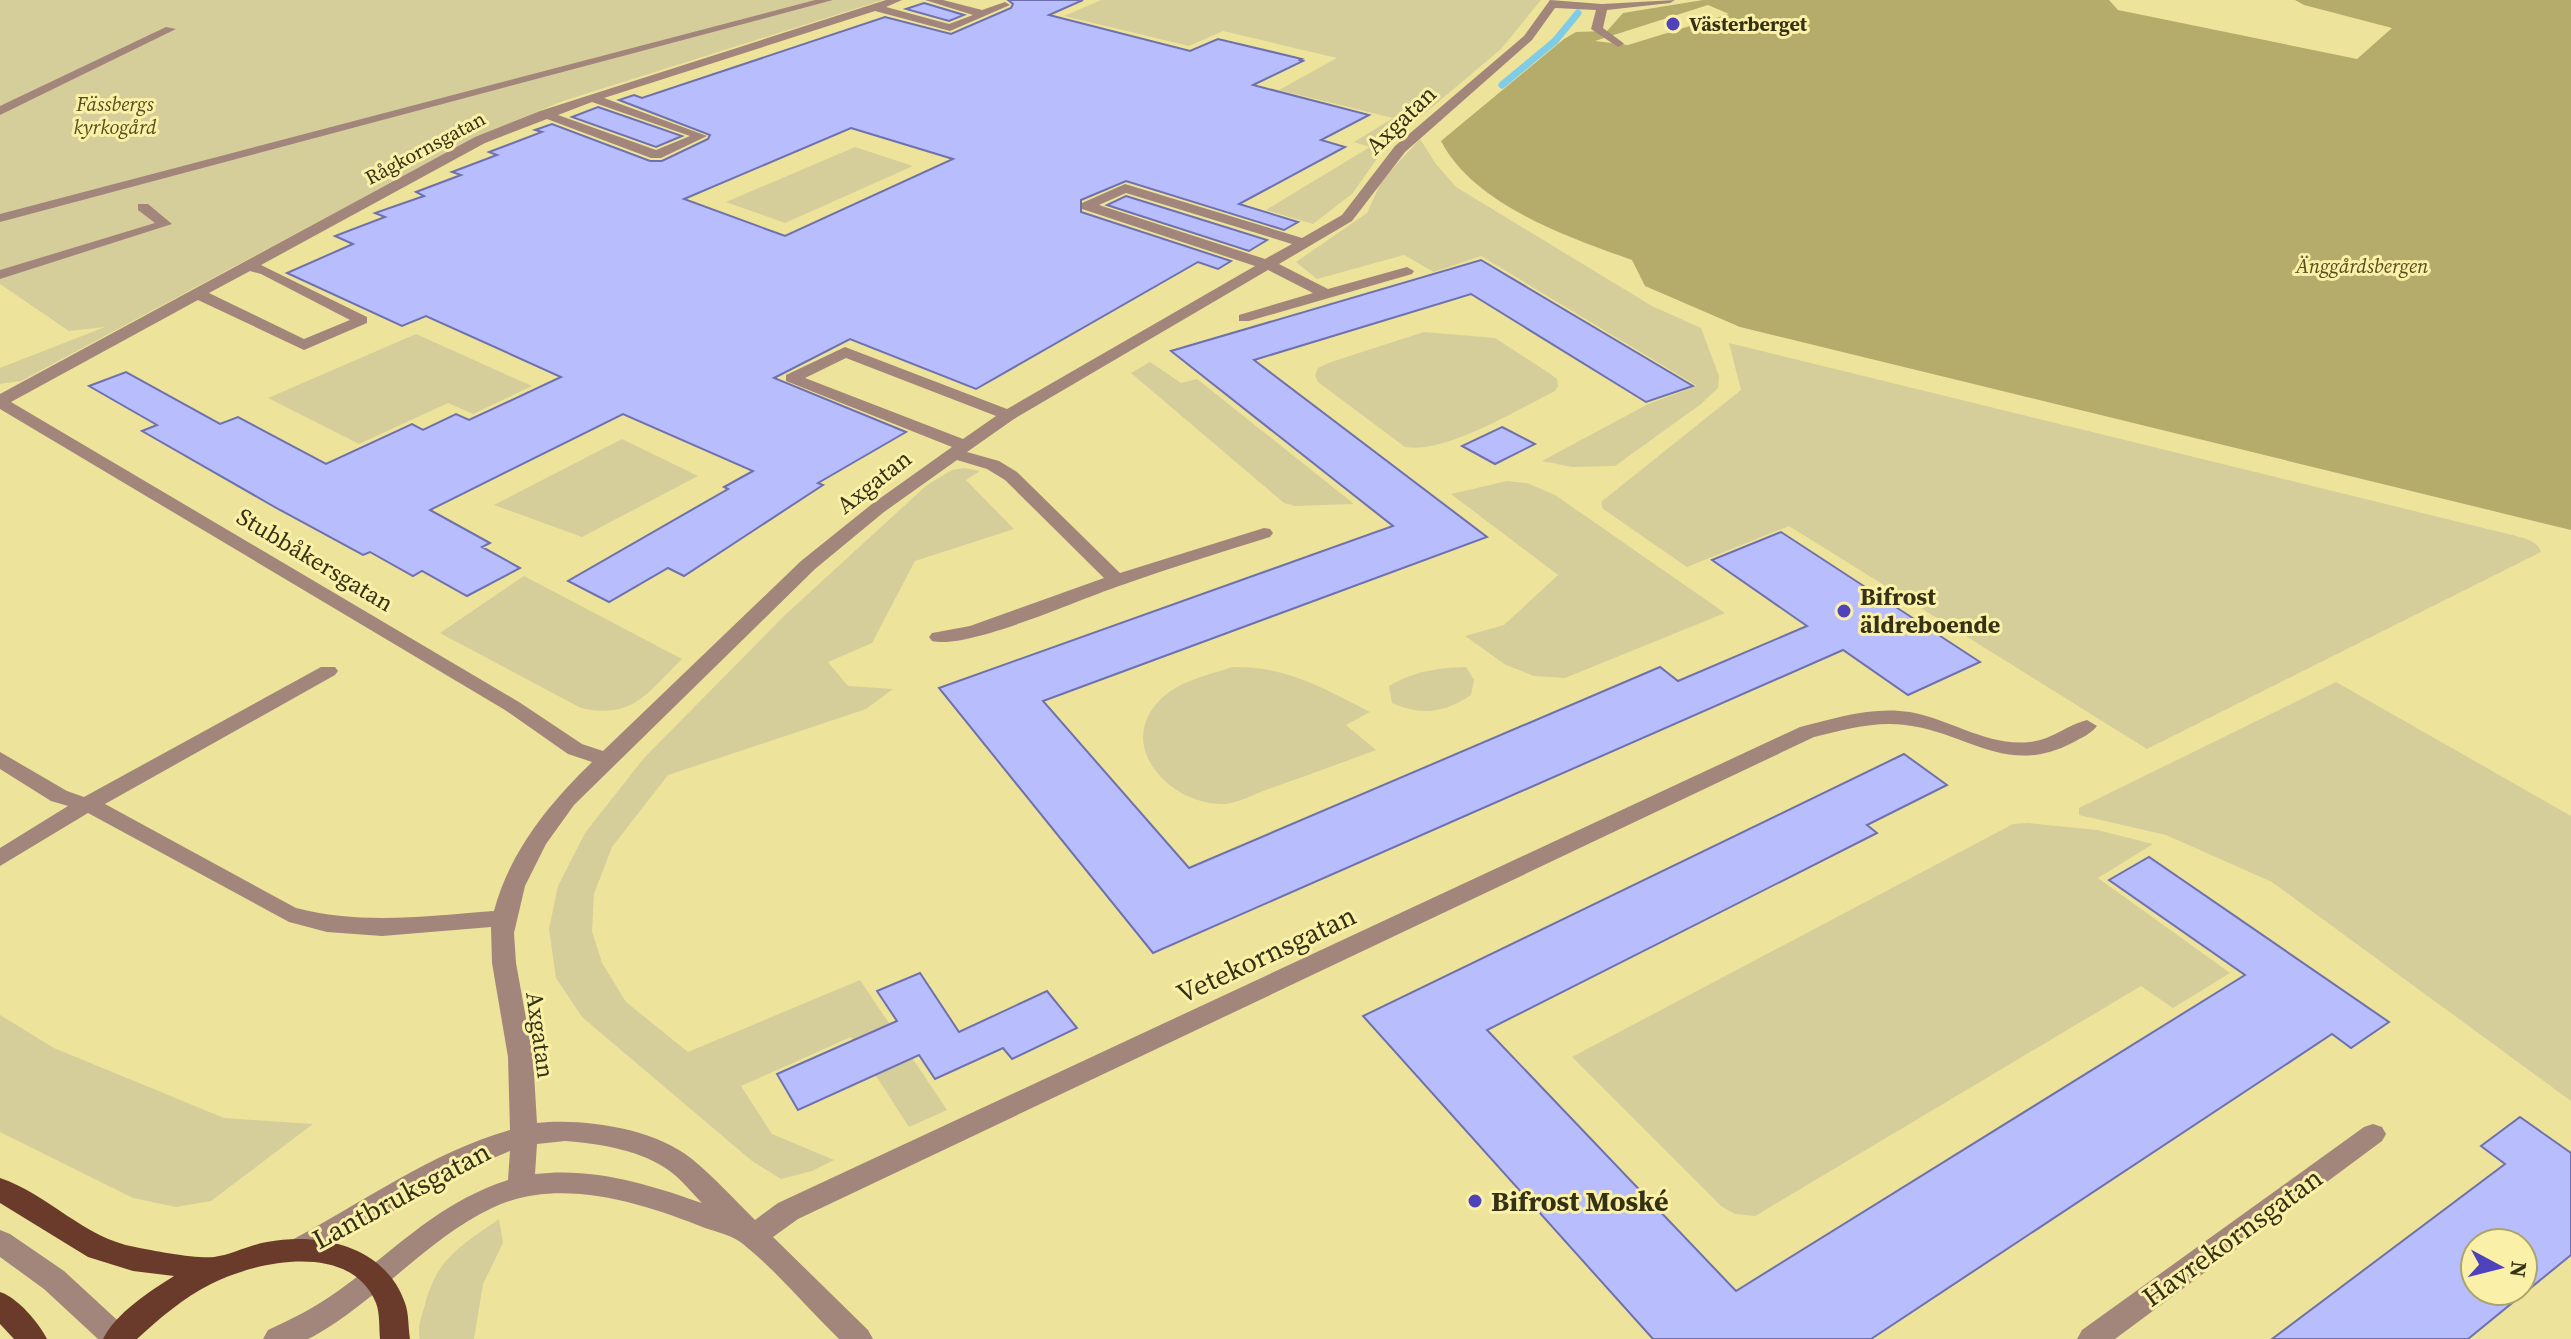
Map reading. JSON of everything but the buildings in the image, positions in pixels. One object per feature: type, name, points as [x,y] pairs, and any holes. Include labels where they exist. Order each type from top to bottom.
[{"type":"main road","points":[[0,1189],[98,1249],[133,1259],[213,1269]]},
{"type":"main road","points":[[118,1339],[162,1299],[213,1269],[243,1258],[300,1249],[337,1254],[353,1260],[378,1279],[386,1289],[395,1314],[395,1339]]},
{"type":"main road","points":[[0,1304],[32,1339]]},
{"type":"street","points":[[0,218],[828,0]]},
{"type":"street","name":"Rågkornsgatan","points":[[0,402],[251,267],[437,161],[544,114],[897,0]]},
{"type":"street","points":[[930,0],[983,14]]},
{"type":"street","points":[[1554,3],[1602,7],[1670,0]]},
{"type":"street","name":"Axgatan","points":[[521,1185],[526,1135],[518,1039],[501,939],[514,883],[541,832],[605,759],[808,565],[958,449],[1008,415],[1347,218],[1400,149],[1528,38],[1554,3]]},
{"type":"street","points":[[878,8],[950,28],[1005,5]]},
{"type":"street","points":[[1602,7],[1597,29],[1618,44]]},
{"type":"street","points":[[0,111],[170,29]]},
{"type":"street","points":[[544,114],[656,155],[701,136],[592,98]]},
{"type":"street","points":[[1307,244],[1125,188],[1087,206],[1286,271],[1325,294]]},
{"type":"street","points":[[0,275],[165,224],[143,207]]},
{"type":"street","points":[[198,295],[216,300],[304,345],[362,320],[266,271],[251,267]]},
{"type":"street","points":[[1244,318],[1407,271]]},
{"type":"street","points":[[1008,415],[845,352],[792,378],[958,449],[1011,476],[1117,580]]},
{"type":"street","name":"Stubbåkersgatan","points":[[0,402],[512,706],[575,749],[605,759]]},
{"type":"street","points":[[939,637],[974,631],[1117,580],[1264,533]]},
{"type":"street","points":[[0,858],[86,805],[328,671]]},
{"type":"street","name":"Vetekornsgatan","points":[[754,1235],[788,1211],[1807,732],[1860,720],[1908,718],[1951,730],[1989,746],[2029,749],[2048,745],[2087,726]]},
{"type":"street","points":[[0,759],[59,796],[101,810],[289,914],[327,924],[382,928],[504,918]]},
{"type":"street","name":"Lantbruksgatan","points":[[300,1249],[464,1156],[490,1145],[526,1135],[563,1131],[612,1135],[646,1145],[680,1164],[858,1339]]},
{"type":"street","name":"Havrekornsgatan","points":[[2092,1339],[2373,1134]]},
{"type":"street","name":"Lantbruksgatan","points":[[278,1339],[308,1327],[342,1307],[447,1220],[481,1200],[521,1185],[593,1184],[638,1191],[754,1235]]},
{"type":"street","points":[[0,1242],[54,1280],[118,1339]]},
{"type":"green space","name":"Fässbergs kyrkogård","points":[[0,0],[883,0],[560,102],[470,140],[21,381],[0,384],[0,368],[105,327],[69,331],[0,284]]},
{"type":"green space","points":[[1101,0],[1541,0],[1501,49],[1386,146],[1352,194],[1313,224],[1266,210],[1370,147],[1354,142],[1393,118],[1279,90],[1337,58],[1223,31],[1189,46],[1064,16]]},
{"type":"green space","name":"Änggårdsbergen","points":[[1703,0],[2109,0],[2118,10],[2357,59],[2392,28],[2295,0],[2571,0],[2571,530],[1740,327],[1645,286],[1632,260],[1552,229],[1499,201],[1456,164],[1441,141],[1564,39],[1576,32],[1607,31],[1623,13]],"holes":[[[1708,5],[1729,14],[1628,45],[1595,41]]]},
{"type":"green space","points":[[1420,139],[1456,187],[1652,306],[1701,328],[1719,376],[1718,388],[1701,404],[1615,466],[1572,467],[1542,461],[1648,404],[1697,386],[1481,256],[1434,272],[1404,255],[1317,279],[1296,262],[1367,213],[1382,180]]},
{"type":"green space","points":[[855,147],[913,166],[785,223],[726,202]]},
{"type":"green space","points":[[1424,332],[1495,338],[1557,379],[1558,386],[1555,391],[1481,429],[1440,444],[1405,447],[1318,382],[1315,375],[1318,368]]},
{"type":"green space","points":[[416,334],[532,386],[473,414],[448,403],[359,444],[268,398]]},
{"type":"green space","points":[[1729,343],[2512,535],[2533,542],[2541,552],[2147,749],[1789,526],[1687,567],[1603,509],[1601,502],[1741,390]]},
{"type":"green space","points":[[1150,362],[1181,383],[1197,379],[1354,504],[1295,506],[1284,503],[1131,373]]},
{"type":"green space","points":[[622,439],[698,476],[582,537],[494,505]]},
{"type":"green space","points":[[964,468],[980,471],[966,480],[1014,529],[915,561],[872,643],[828,662],[848,686],[893,689],[866,709],[668,775],[612,847],[594,894],[592,931],[602,963],[626,1002],[688,1052],[860,980],[947,1110],[909,1127],[851,1037],[741,1086],[772,1134],[834,1160],[812,1171],[781,1179],[752,1161],[582,1017],[556,978],[549,929],[558,886],[585,833],[644,758],[785,615],[927,485],[952,470]]},
{"type":"green space","points":[[1507,481],[1527,483],[1555,495],[1725,613],[1565,678],[1534,676],[1506,665],[1465,636],[1504,625],[1558,575],[1451,494]]},
{"type":"green space","points":[[524,576],[682,659],[638,700],[614,710],[599,711],[581,708],[440,633]]},
{"type":"green space","points":[[1232,667],[1287,674],[1370,712],[1346,725],[1376,750],[1230,803],[1205,802],[1186,795],[1155,770],[1146,754],[1143,736],[1147,718],[1167,693],[1194,679]]},
{"type":"green space","points":[[1466,667],[1474,680],[1471,695],[1451,706],[1423,711],[1392,703],[1389,686],[1399,681],[1426,671]]},
{"type":"green space","points":[[2336,682],[2571,816],[2571,1101],[2272,882],[2166,835],[2079,815],[2079,808]]},
{"type":"green space","points":[[2013,824],[2097,830],[2153,844],[2098,878],[2230,973],[2173,1008],[2141,986],[1755,1216],[1735,1214],[1721,1206],[1572,1057]]},
{"type":"green space","points":[[0,1015],[54,1048],[224,1118],[313,1124],[211,1201],[176,1207],[133,1198],[0,1132]]},
{"type":"green space","points":[[499,1219],[503,1243],[483,1284],[474,1339],[420,1339],[420,1323],[435,1277],[451,1255]]},
{"type":"waterway","points":[[1502,85],[1555,41],[1578,13]]},
{"type":"place","name":"Västerberget","points":[[1673,24]]},
{"type":"place","name":"Bifrost äldreboende","points":[[1844,611]]},
{"type":"place","name":"Bifrost Moské","points":[[1475,1201]]}]
